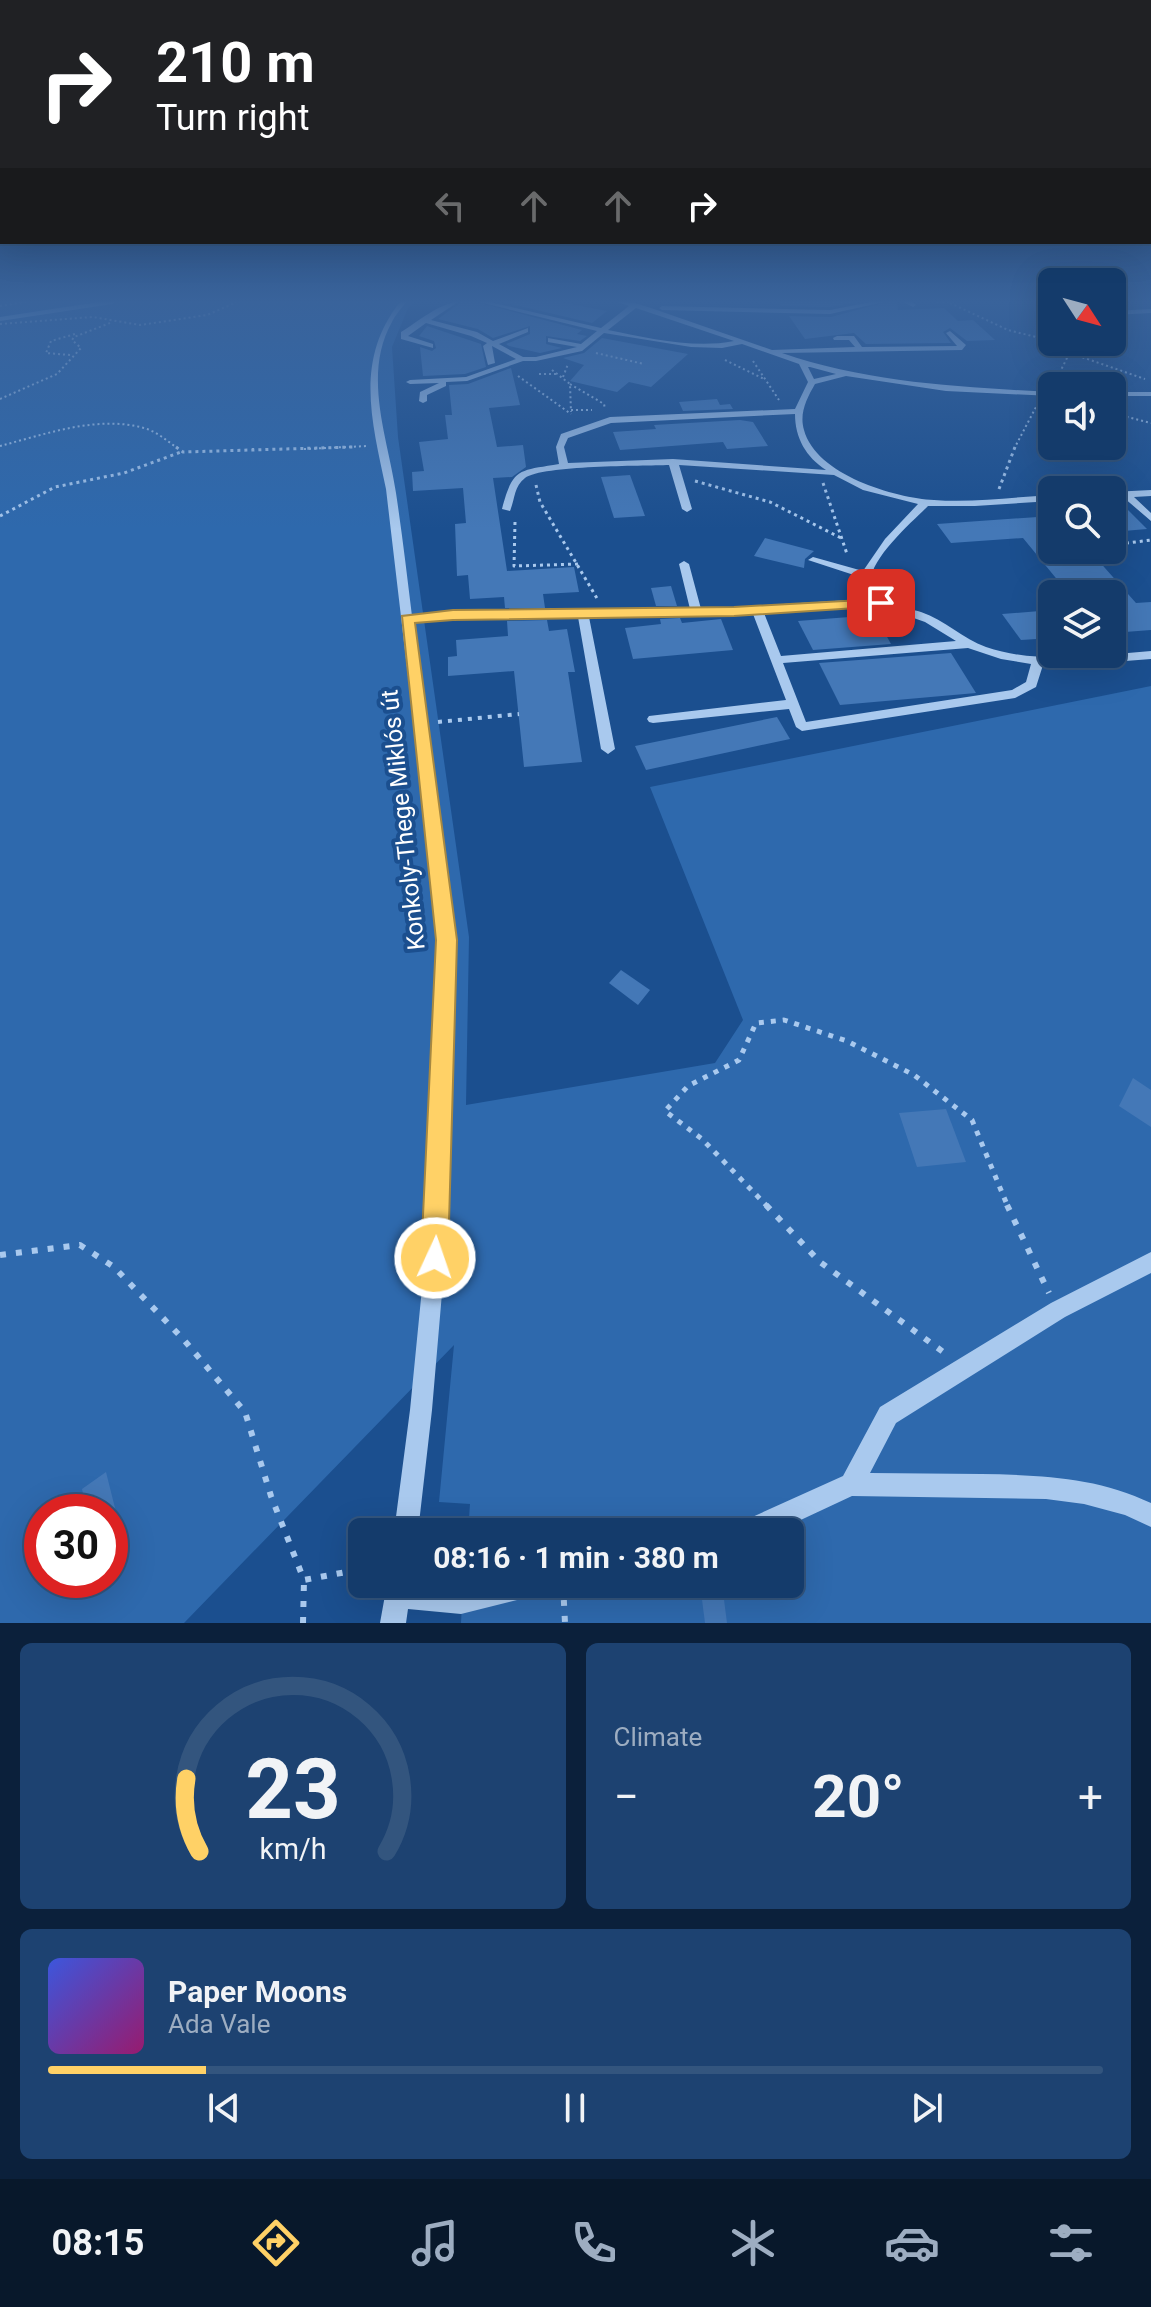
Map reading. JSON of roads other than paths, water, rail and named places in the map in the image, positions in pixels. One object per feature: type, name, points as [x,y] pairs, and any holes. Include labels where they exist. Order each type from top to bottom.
[{"type":"street","name":"Konkoly-Thege Miklós út","points":[[376,378],[381,445],[391,489],[447,940],[435,1258],[408,1518]]},
{"type":"street","points":[[410,382],[469,378]]},
{"type":"street","points":[[810,378],[812,382]]},
{"type":"street","points":[[812,382],[830,378]]},
{"type":"street","points":[[871,378],[946,389],[1038,394]]},
{"type":"street","points":[[423,401],[423,394],[450,380]]},
{"type":"street","points":[[812,382],[798,411],[803,438],[831,473]]},
{"type":"street","points":[[404,392],[428,391]]},
{"type":"street","points":[[1126,394],[1151,394]]},
{"type":"street","points":[[564,466],[560,447],[564,436],[610,420],[798,411]]},
{"type":"street","points":[[673,462],[687,509]]},
{"type":"street","points":[[507,509],[513,484],[525,473],[564,466],[673,462],[831,473],[856,484],[926,502],[1038,499]]},
{"type":"street","points":[[1126,494],[1151,493]]},
{"type":"street","points":[[1126,495],[1151,518]]},
{"type":"street","points":[[859,573],[926,502]]},
{"type":"street","points":[[813,560],[859,573],[876,602]]},
{"type":"street","points":[[684,564],[696,612]]},
{"type":"street","points":[[407,620],[453,615],[757,610],[876,602],[925,618],[970,644],[1037,663],[1151,655]]},
{"type":"street","points":[[757,610],[802,727],[1015,694],[1032,684],[1037,663]]},
{"type":"street","points":[[583,614],[608,749]]},
{"type":"street","points":[[776,660],[970,644]]},
{"type":"street","points":[[653,719],[792,704]]},
{"type":"street","points":[[851,1484],[888,1415],[1058,1310],[1149,1268]]},
{"type":"street","points":[[778,1518],[851,1484],[1046,1487],[1099,1496],[1151,1515]]},
{"type":"street","points":[[393,1623],[397,1598]]},
{"type":"street","points":[[445,1598],[461,1601],[474,1598]]}]
